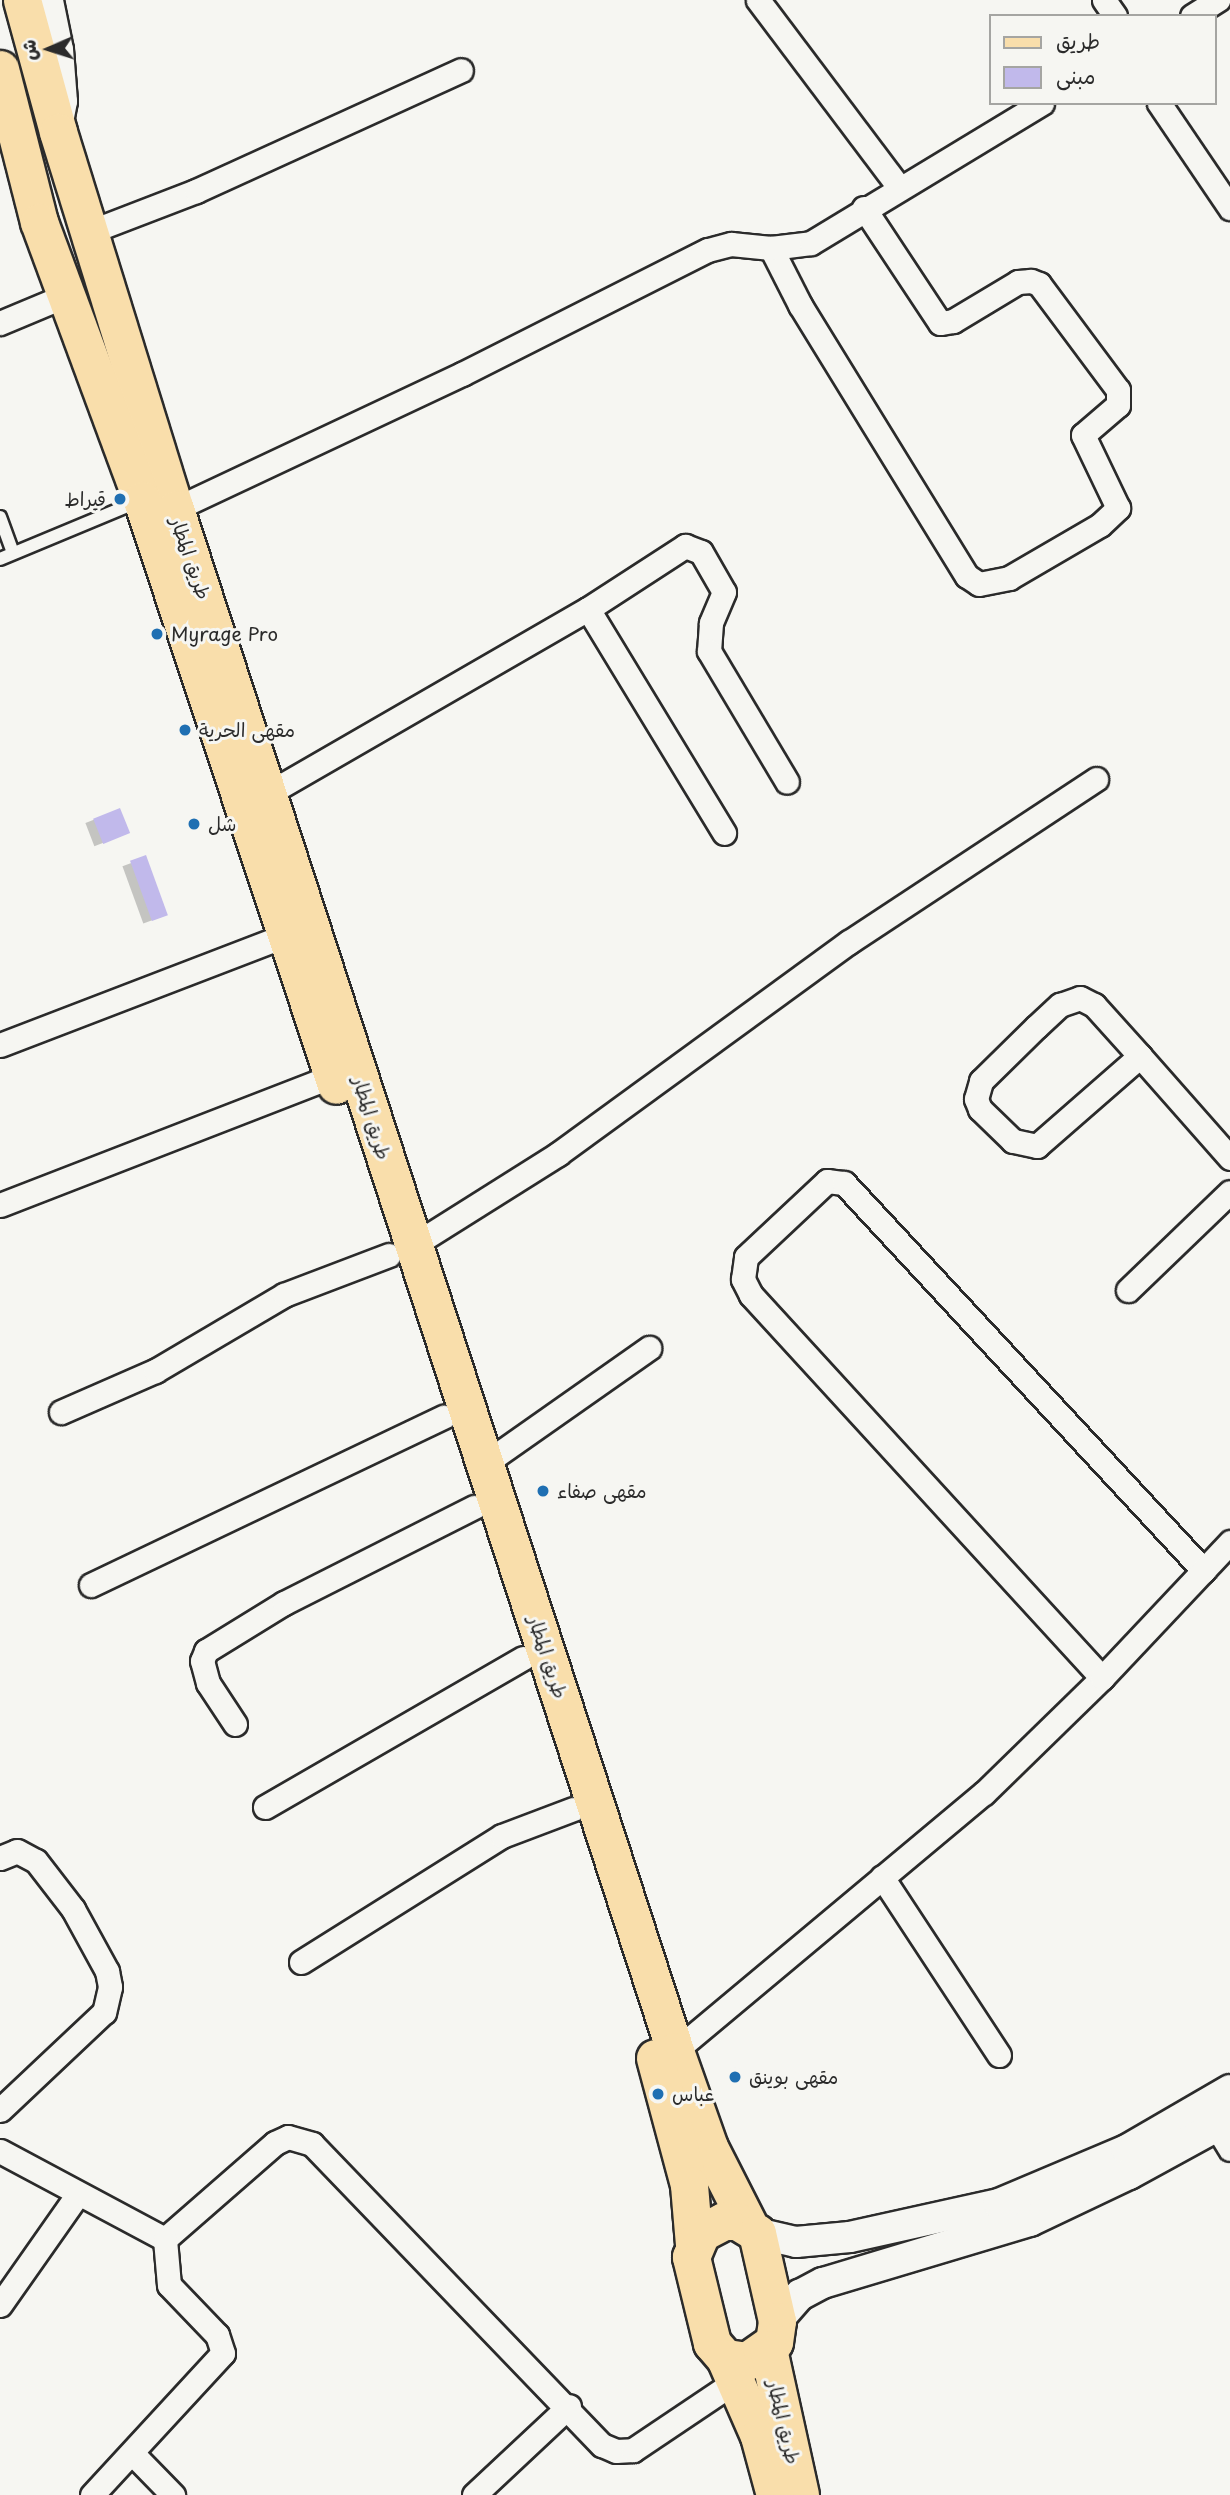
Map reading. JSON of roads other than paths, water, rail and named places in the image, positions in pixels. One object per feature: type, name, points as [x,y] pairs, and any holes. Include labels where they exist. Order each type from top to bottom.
[{"type":"main road","name":"طريق المطار","points":[[22,0],[58,132],[104,273],[158,505],[285,936],[334,1076],[484,1464],[675,2051],[709,2147],[753,2230],[800,2495]]},
{"type":"main road","name":"طريق المطار","points":[[0,69],[9,149],[67,295],[158,505],[269,793],[401,1251],[444,1418],[650,2036],[689,2185],[694,2244],[691,2257],[712,2343],[731,2369],[759,2436],[775,2495]]},
{"type":"main road","points":[[9,149],[40,128],[58,132]]},
{"type":"main road","points":[[67,295],[92,296],[104,273]]},
{"type":"main road","points":[[694,2244],[701,2233],[724,2221],[753,2230]]},
{"type":"main road","points":[[731,2369],[747,2361],[773,2335]]},
{"type":"street","points":[[51,0],[61,50],[65,101],[58,132]]},
{"type":"street","points":[[758,0],[899,187]]},
{"type":"street","points":[[1195,14],[1218,0]]},
{"type":"street","points":[[92,231],[196,191],[461,70]]},
{"type":"street","points":[[158,505],[463,374],[708,250],[731,244],[771,248],[811,243],[864,208],[1039,105]]},
{"type":"street","points":[[1160,105],[1230,208]]},
{"type":"street","points":[[771,248],[800,304],[967,576],[979,584],[1009,578],[1100,525],[1118,508],[1083,435],[1118,405],[1118,390],[1039,284],[1031,281],[1018,282],[953,321],[940,323],[864,208]]},
{"type":"street","points":[[0,323],[67,295]]},
{"type":"street","points":[[269,793],[588,609],[685,546],[701,552],[724,592],[711,623],[709,650],[787,782]]},
{"type":"street","points":[[588,609],[724,833]]},
{"type":"street","points":[[61,1412],[155,1371],[284,1295],[401,1251],[558,1154],[849,942],[1096,779]]},
{"type":"street","points":[[0,1045],[285,936]]},
{"type":"street","points":[[1140,1056],[1037,1146],[1013,1141],[980,1109],[976,1099],[981,1081],[1060,1004],[1070,1000],[1094,1005],[1140,1056],[1230,1158]]},
{"type":"street","points":[[0,1205],[334,1076]]},
{"type":"street","points":[[1102,1678],[751,1295],[743,1279],[746,1257],[827,1181],[844,1183],[1204,1571]]},
{"type":"street","points":[[1128,1290],[1230,1192]]},
{"type":"street","points":[[484,1464],[649,1348]]},
{"type":"street","points":[[92,1585],[444,1418]]},
{"type":"street","points":[[235,1724],[208,1683],[202,1661],[206,1651],[285,1603],[474,1507]]},
{"type":"street","points":[[675,2051],[984,1793],[1102,1678],[1230,1542]]},
{"type":"street","points":[[265,1807],[523,1658]]},
{"type":"street","points":[[301,1962],[502,1836],[573,1809]]},
{"type":"street","points":[[0,1858],[17,1851],[36,1861],[72,1909],[107,1971],[110,1987],[104,2011],[0,2109]]},
{"type":"street","points":[[882,1877],[999,2055]]},
{"type":"street","points":[[773,2335],[800,2295],[822,2283],[1030,2221],[1220,2126],[1230,2090]]},
{"type":"street","points":[[753,2230],[816,2241],[898,2230],[972,2212],[1220,2126]]},
{"type":"street","points":[[164,2239],[275,2143],[288,2137],[312,2144],[569,2406],[602,2445],[632,2450],[731,2369]]},
{"type":"street","points":[[0,2151],[164,2239]]},
{"type":"street","points":[[0,2305],[78,2194]]},
{"type":"street","points":[[92,2495],[223,2353],[217,2335],[169,2285],[164,2239]]},
{"type":"street","points":[[474,2495],[569,2406]]},
{"type":"street","points":[[132,2453],[173,2495]]},
{"type":"lane","points":[[0,559],[158,505]]},
{"type":"lane","points":[[0,517],[13,553]]},
{"type":"place","name":"قيراط","points":[[120,499]]},
{"type":"place","name":"Myrage Pro","points":[[157,634]]},
{"type":"place","name":"مقهى الحرية","points":[[185,730]]},
{"type":"place","name":"شل","points":[[194,824]]},
{"type":"place","name":"مقهى صفاء","points":[[543,1491]]},
{"type":"place","name":"مقهى بوينق","points":[[735,2077]]},
{"type":"place","name":"عباس","points":[[658,2094]]}]
